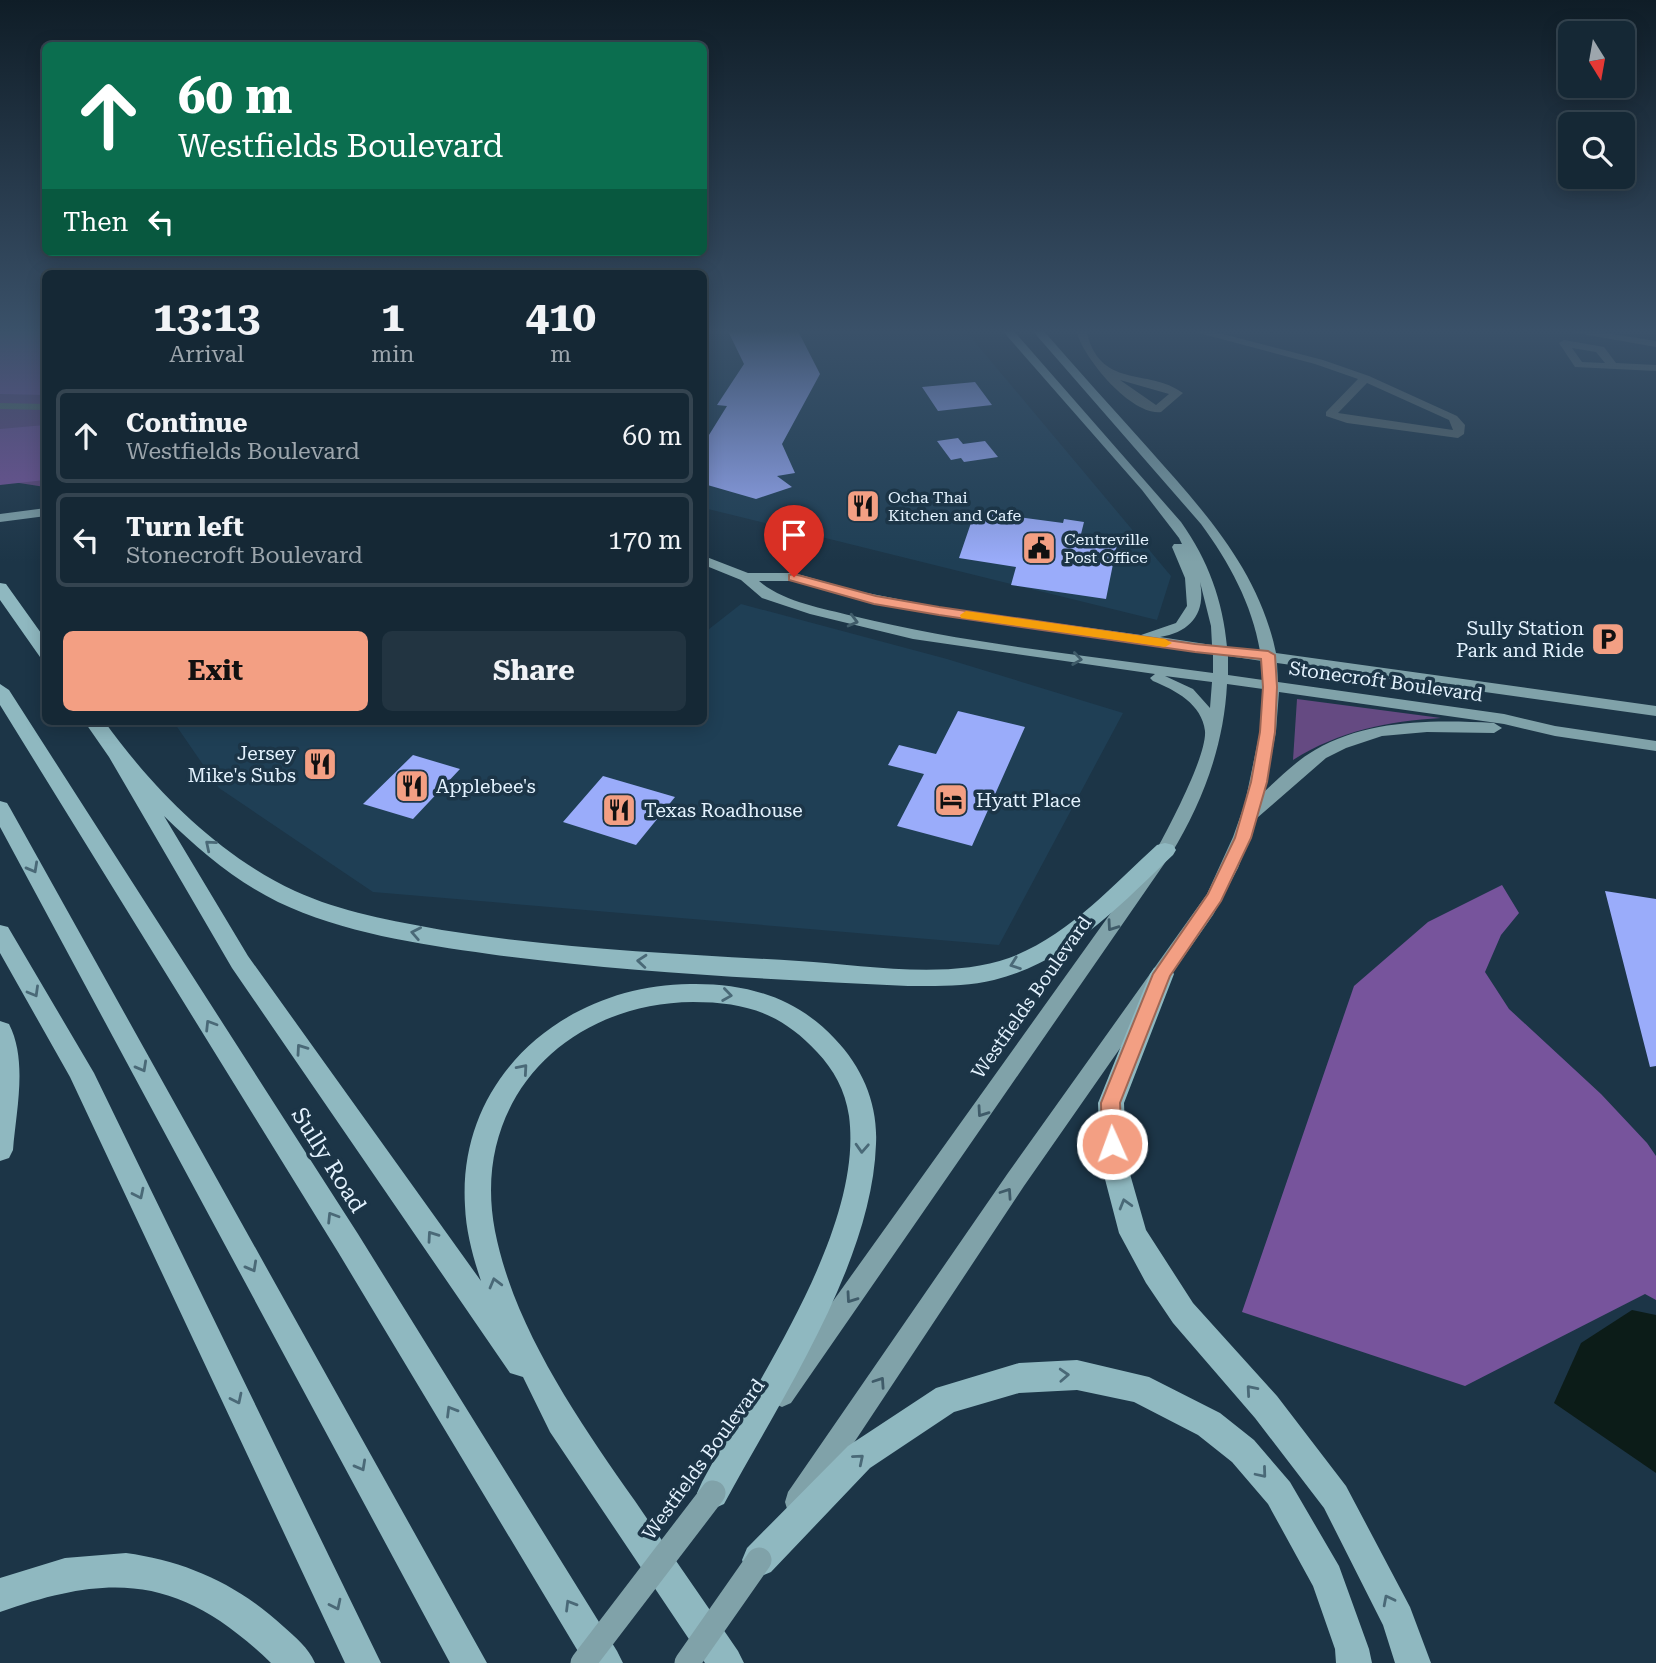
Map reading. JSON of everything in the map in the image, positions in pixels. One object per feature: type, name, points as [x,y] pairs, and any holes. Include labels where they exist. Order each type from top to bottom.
[{"type":"highway","points":[[0,588],[42,647]]},
{"type":"highway","name":"Sully Road","points":[[0,690],[348,1243],[605,1663]]},
{"type":"highway","points":[[97,725],[118,755],[240,962],[569,1432],[726,1663]]},
{"type":"highway","points":[[118,755],[169,810],[216,850],[270,888],[325,911],[388,928],[469,943],[643,961],[906,976],[954,976],[998,970],[1040,954],[1081,928],[1165,850]]},
{"type":"highway","points":[[0,808],[469,1663]]},
{"type":"highway","points":[[0,933],[81,1073],[363,1663]]},
{"type":"highway","points":[[1162,974],[1111,1103],[1113,1160],[1133,1233],[1156,1274],[1183,1313],[1266,1407],[1335,1497],[1398,1619],[1413,1663]]},
{"type":"highway","points":[[569,1432],[499,1298],[480,1228],[479,1178],[490,1122],[512,1081],[544,1045],[581,1020],[636,998],[648,996],[699,991],[757,999],[802,1021],[839,1058],[860,1097],[863,1144],[857,1197],[840,1251],[815,1306],[713,1493]]},
{"type":"highway","points":[[0,1031],[7,1069],[0,1150]]},
{"type":"highway","points":[[759,1560],[859,1457],[947,1399],[1019,1378],[1077,1375],[1138,1388],[1209,1424],[1244,1451],[1279,1493],[1327,1578],[1352,1649],[1353,1663]]},
{"type":"highway","points":[[0,1595],[32,1582],[75,1573],[120,1569],[161,1573],[198,1588],[244,1616],[297,1663]]},
{"type":"main road","name":"Westfields Boulevard","points":[[583,1663],[713,1493],[1184,820],[1214,734],[1220,681],[1220,651],[1206,579],[1167,510],[1075,407]]},
{"type":"main road","points":[[688,1663],[1047,1134],[1215,896],[1243,838],[1251,814],[1268,732],[1270,687],[1268,655],[1255,607],[1229,552],[1192,504],[1105,407]]},
{"type":"main road","points":[[3,517],[42,512]]},
{"type":"main road","points":[[1105,634],[1164,634],[1191,618],[1195,599],[1190,573],[1176,542],[1181,531]]},
{"type":"main road","name":"Stonecroft Boulevard","points":[[707,561],[746,577],[767,595],[881,628],[1220,681],[1504,719],[1555,731],[1656,746]]},
{"type":"main road","name":"Stonecroft Boulevard","points":[[746,577],[794,577],[844,593],[898,604],[1656,711]]},
{"type":"main road","points":[[1111,664],[1168,682],[1199,700],[1214,734]]},
{"type":"main road","points":[[1251,814],[1321,754],[1354,740],[1395,730],[1437,725],[1555,731]]},
{"type":"street","points":[[1145,407],[1157,410],[1161,407]]},
{"type":"street","points":[[1337,407],[1330,414],[1347,419],[1458,434],[1459,425],[1453,418],[1428,407]]},
{"type":"shaded area","points":[[0,407],[42,407],[42,487],[0,480]]},
{"type":"shaded area","points":[[707,407],[1029,407],[1171,576],[1157,620],[707,509]]},
{"type":"shaded area","points":[[42,425],[42,480],[0,485],[0,429]]},
{"type":"shaded area","points":[[741,604],[947,659],[1123,713],[999,945],[373,892],[219,788],[176,725],[707,725],[707,631]]},
{"type":"shaded area","points":[[1297,699],[1441,718],[1364,729],[1328,742],[1293,760]]},
{"type":"shaded area","points":[[1502,885],[1519,913],[1501,935],[1485,972],[1509,1009],[1601,1094],[1656,1156],[1656,1300],[1645,1294],[1465,1386],[1242,1312],[1354,986],[1428,922]]},
{"type":"shaded area","points":[[1632,1310],[1656,1315],[1656,1473],[1554,1403],[1581,1343]]},
{"type":"building","points":[[727,407],[802,407],[782,444],[795,473],[777,476],[792,487],[756,499],[707,485],[707,438]]},
{"type":"building","points":[[935,407],[978,407],[938,411]]},
{"type":"building","points":[[958,438],[963,444],[985,441],[998,457],[964,462],[961,458],[951,460],[937,441]]},
{"type":"building","name":"Centreville Post Office","points":[[987,513],[1063,523],[1064,519],[1084,522],[1081,534],[1118,539],[1106,599],[1011,585],[1016,567],[959,558],[972,520],[984,521]]},
{"type":"building","name":"Hyatt Place","points":[[958,711],[1025,727],[972,846],[897,826],[924,774],[888,765],[899,745],[936,754]]},
{"type":"building","name":"Applebee's","points":[[413,755],[460,769],[413,819],[363,804]]},
{"type":"building","name":"Texas Roadhouse","points":[[603,776],[675,797],[636,845],[563,822]]},
{"type":"building","points":[[1605,891],[1656,899],[1656,1066],[1650,1067]]},
{"type":"slow traffic","points":[[966,615],[1165,643]]},
{"type":"place","name":"Ocha Thai Kitchen and Cafe","points":[[863,506]]},
{"type":"place","name":"Centreville Post Office","points":[[1039,548]]},
{"type":"place","name":"Sully Station Park and Ride","points":[[1608,639]]},
{"type":"place","name":"Jersey Mike's Subs","points":[[320,764]]},
{"type":"place","name":"Applebee's","points":[[412,786]]},
{"type":"place","name":"Hyatt Place","points":[[951,800]]},
{"type":"place","name":"Texas Roadhouse","points":[[619,810]]},
{"type":"route","points":[[794,577],[874,600],[939,611],[1195,648],[1268,655],[1268,732],[1259,782],[1243,838],[1215,896],[1162,974],[1111,1103],[1112,1144]]}]
